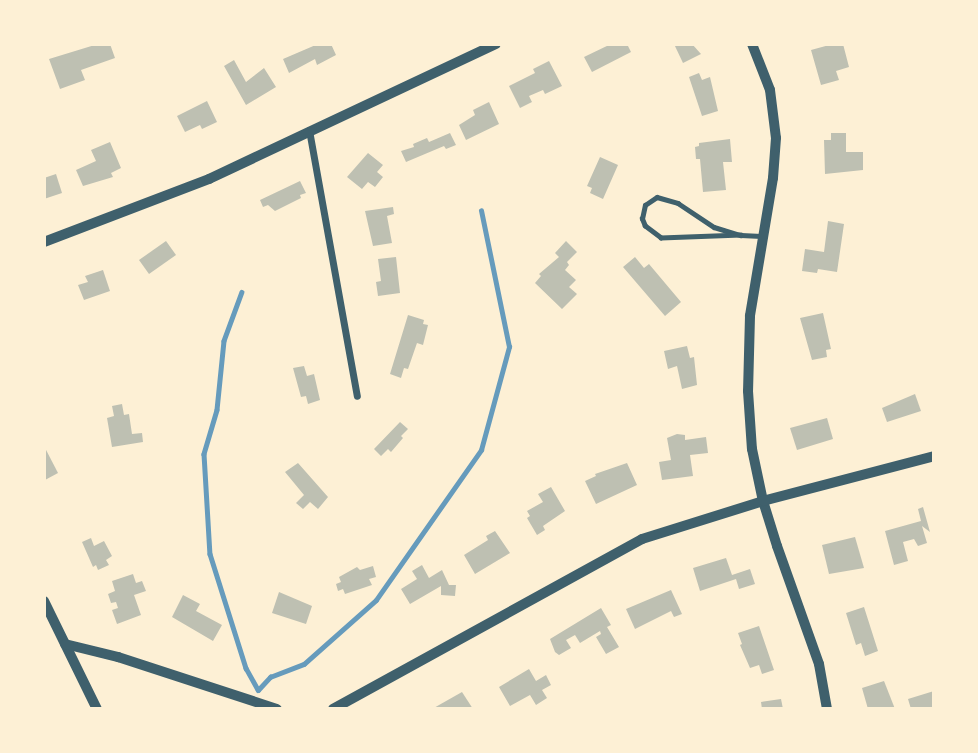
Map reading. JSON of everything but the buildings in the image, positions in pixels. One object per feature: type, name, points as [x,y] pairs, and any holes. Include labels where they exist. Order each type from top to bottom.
[{"type":"street","points":[[44,242],[157,201],[496,44]]},
{"type":"street","points":[[752,44],[770,90],[775,116],[773,178],[750,316],[748,391],[752,449],[763,501],[807,623],[827,709]]},
{"type":"street","points":[[309,131],[357,396]]},
{"type":"street","points":[[333,709],[642,539],[763,501],[934,456]]},
{"type":"street","points":[[44,601],[97,709]]},
{"type":"street","points":[[65,644],[118,657],[277,709]]},
{"type":"lane","points":[[741,235],[714,227],[664,197],[650,200],[642,212],[645,226],[661,238],[762,236]]},
{"type":"waterway","points":[[242,292],[224,341],[217,410],[204,454],[210,554],[246,668],[258,690],[270,677],[304,664],[376,600],[481,450],[509,347],[481,211]]}]
